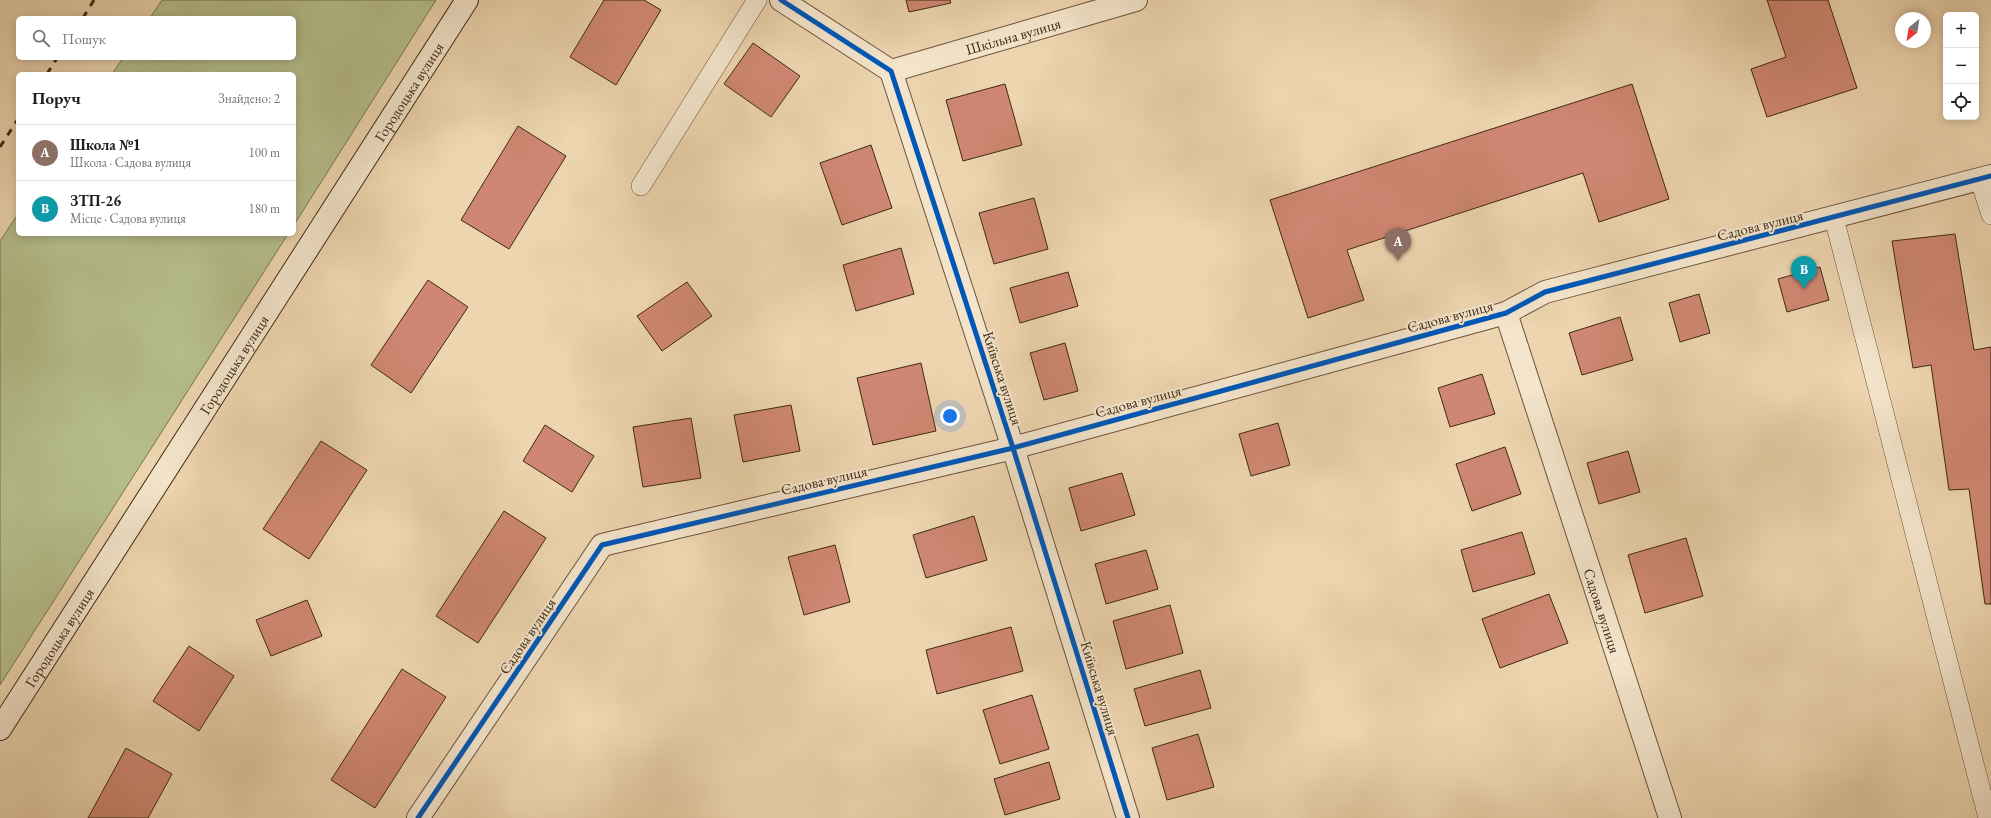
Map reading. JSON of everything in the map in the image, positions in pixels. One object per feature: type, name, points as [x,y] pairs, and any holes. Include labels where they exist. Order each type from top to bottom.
[{"type":"street","name":"Городоцька вулиця","points":[[0,729],[467,0]]},
{"type":"street","points":[[781,0],[891,72]]},
{"type":"street","name":"Шкільна вулиця","points":[[891,72],[1136,0]]},
{"type":"street","name":"Київська вулиця","points":[[891,72],[1012,448],[1128,818]]},
{"type":"street","name":"Садова вулиця","points":[[418,818],[602,545],[1012,448],[1506,313],[1545,292],[1985,178]]},
{"type":"street","name":"Садова вулиця","points":[[1506,313],[1670,818]]},
{"type":"lane","points":[[641,186],[757,0]]},
{"type":"lane","points":[[1985,178],[1991,215]]},
{"type":"lane","points":[[1834,218],[1988,818]]},
{"type":"green space","points":[[162,0],[436,0],[296,222],[296,72],[113,72],[122,60],[296,60],[296,16],[151,16]]},
{"type":"green space","points":[[16,217],[16,236],[287,236],[0,685],[0,241]]},
{"type":"building","points":[[604,0],[644,0],[661,10],[616,85],[570,57]]},
{"type":"building","points":[[906,0],[950,0],[951,3],[909,12]]},
{"type":"building","points":[[1767,0],[1828,0],[1857,88],[1767,117],[1751,69],[1786,57]]},
{"type":"building","points":[[753,43],[800,76],[771,117],[724,84]]},
{"type":"building","points":[[1005,84],[1022,145],[963,161],[946,100]]},
{"type":"building","points":[[1632,84],[1669,199],[1599,222],[1583,173],[1347,250],[1364,300],[1308,318],[1270,200]]},
{"type":"building","points":[[518,126],[566,156],[509,249],[461,220]]},
{"type":"building","points":[[871,145],[892,208],[842,225],[820,163]]},
{"type":"building","points":[[1034,198],[1048,249],[994,264],[979,213]]},
{"type":"building","points":[[1955,234],[1974,350],[1991,347],[1991,604],[1985,604],[1969,489],[1949,490],[1931,365],[1913,368],[1892,241]]},
{"type":"building","points":[[901,248],[914,294],[856,311],[843,265]]},
{"type":"building","points":[[1820,267],[1829,300],[1787,312],[1778,279]]},
{"type":"building","points":[[1068,272],[1078,306],[1020,323],[1010,288]]},
{"type":"building","points":[[428,280],[468,307],[411,393],[371,365]]},
{"type":"building","points":[[687,282],[712,316],[662,351],[637,316]]},
{"type":"building","points":[[1699,294],[1710,333],[1680,342],[1669,303]]},
{"type":"building","points":[[1620,317],[1633,360],[1582,375],[1569,333]]},
{"type":"building","points":[[1065,343],[1078,391],[1044,400],[1030,353]]},
{"type":"building","points":[[921,363],[936,431],[873,445],[857,378]]},
{"type":"building","points":[[1482,374],[1495,414],[1450,427],[1438,388]]},
{"type":"building","points":[[791,405],[800,451],[743,462],[734,415]]},
{"type":"building","points":[[691,418],[701,478],[643,487],[633,427]]},
{"type":"building","points":[[1278,423],[1290,465],[1251,476],[1239,434]]},
{"type":"building","points":[[545,425],[594,456],[572,492],[523,461]]},
{"type":"building","points":[[321,441],[367,470],[309,559],[263,529]]},
{"type":"building","points":[[1505,447],[1521,494],[1472,511],[1456,464]]},
{"type":"building","points":[[1628,451],[1640,492],[1599,504],[1587,463]]},
{"type":"building","points":[[1122,473],[1135,515],[1081,531],[1069,488]]},
{"type":"building","points":[[504,511],[546,538],[478,643],[436,616]]},
{"type":"building","points":[[974,516],[987,560],[926,578],[913,535]]},
{"type":"building","points":[[1522,532],[1535,574],[1473,592],[1461,550]]},
{"type":"building","points":[[1686,538],[1703,596],[1645,613],[1628,555]]},
{"type":"building","points":[[835,545],[850,602],[804,615],[788,557]]},
{"type":"building","points":[[1146,550],[1158,589],[1106,604],[1095,564]]},
{"type":"building","points":[[1549,594],[1568,643],[1500,668],[1482,619]]},
{"type":"building","points":[[307,600],[322,636],[271,656],[256,620]]},
{"type":"building","points":[[1170,605],[1183,653],[1126,669],[1113,621]]},
{"type":"building","points":[[1011,627],[1023,671],[937,694],[926,650]]},
{"type":"building","points":[[189,646],[234,676],[199,731],[153,701]]},
{"type":"building","points":[[402,669],[446,697],[375,808],[331,780]]},
{"type":"building","points":[[1200,670],[1211,708],[1145,726],[1134,689]]},
{"type":"building","points":[[1032,695],[1049,749],[1000,764],[983,710]]},
{"type":"building","points":[[1198,734],[1214,787],[1167,800],[1152,748]]},
{"type":"building","points":[[126,748],[172,774],[148,818],[88,818]]},
{"type":"building","points":[[1049,762],[1060,799],[1005,815],[994,779]]},
{"type":"railway","points":[[84,16],[94,0]]},
{"type":"railway","points":[[48,72],[56,60]]},
{"type":"railway","points":[[0,147],[16,122]]},
{"type":"cycle path","points":[[781,0],[891,71],[1013,448],[1128,818]]},
{"type":"cycle path","points":[[418,818],[602,545],[1013,448],[1506,313],[1545,292],[1991,176]]},
{"type":"place","name":"Школа №1","points":[[1398,261]]},
{"type":"place","name":"ЗТП-26","points":[[1804,289]]}]
